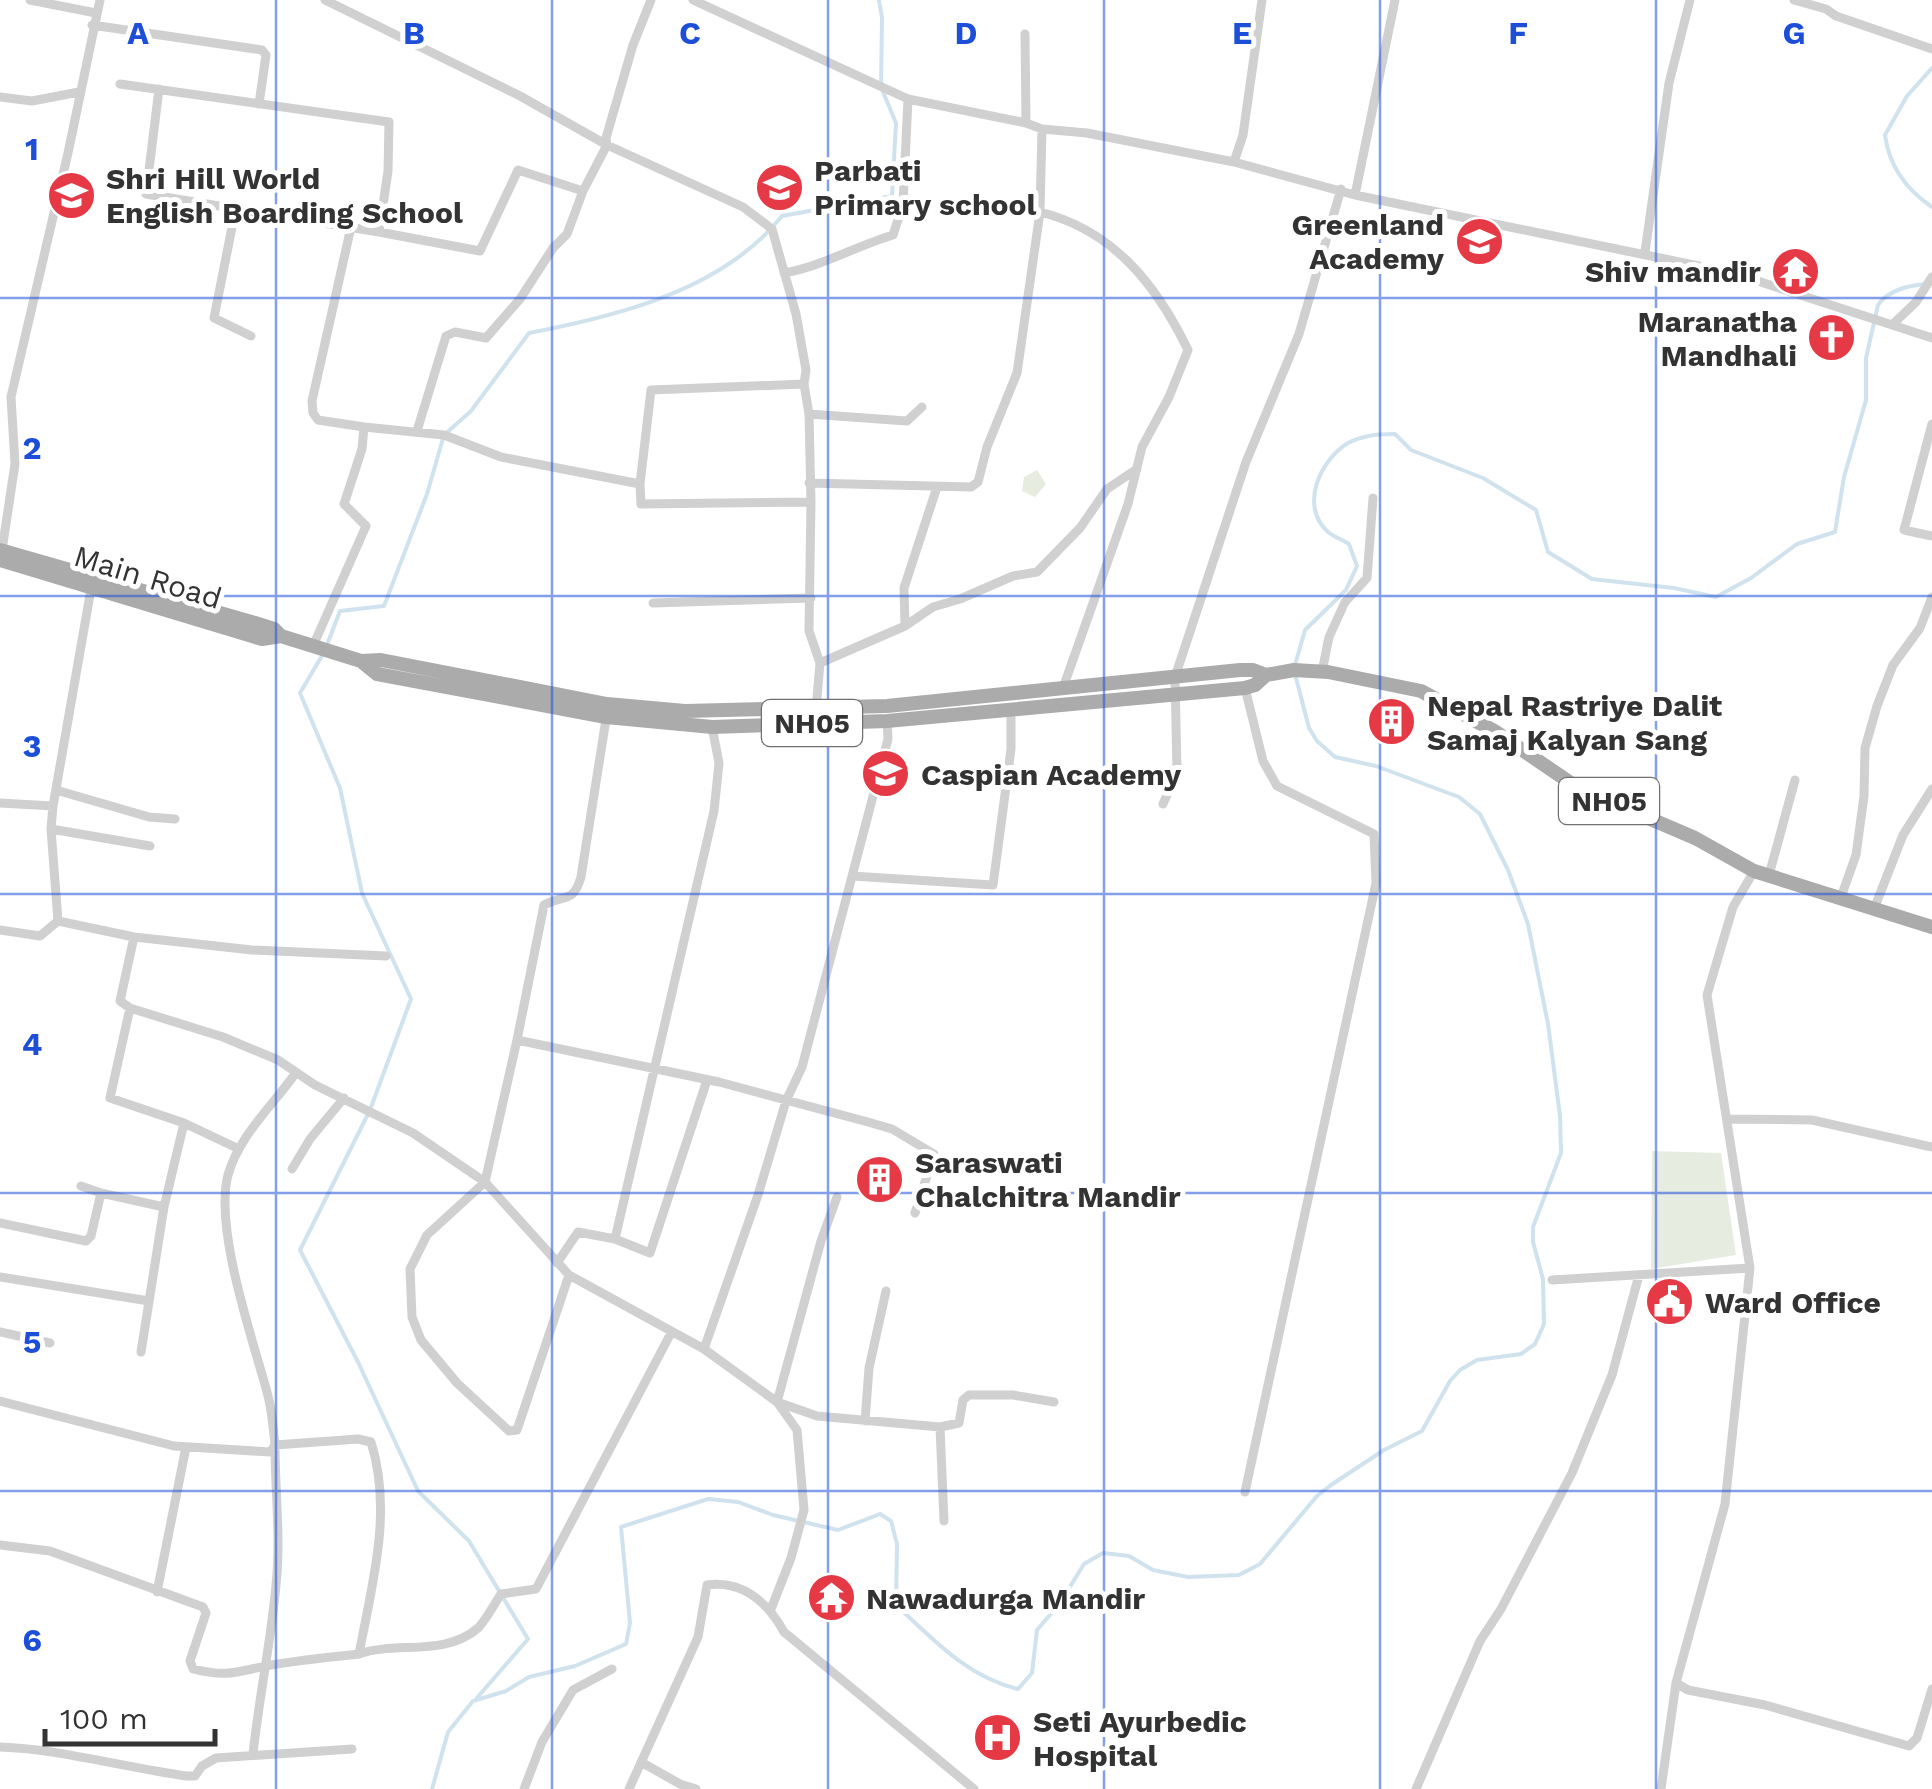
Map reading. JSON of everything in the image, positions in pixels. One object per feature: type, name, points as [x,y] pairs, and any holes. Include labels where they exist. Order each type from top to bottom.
[{"type":"main road","name":"Main Road","points":[[1,554],[91,588],[262,638],[272,640],[281,636]]},
{"type":"main road","name":"NH05","points":[[1,554],[254,622],[281,636],[361,661],[382,660],[607,710],[712,726],[1011,708],[1253,670],[1266,675]]},
{"type":"main road","name":"NH05","points":[[607,710],[816,708],[887,714],[1063,688],[1245,688],[1279,671],[1322,672],[1421,690],[1496,732],[1578,788],[1694,838],[1762,873],[1932,927]]},
{"type":"street","points":[[30,0],[96,13]]},
{"type":"street","points":[[1,554],[15,464],[11,396],[100,0]]},
{"type":"street","points":[[324,0],[520,96],[607,146],[743,208],[772,229],[806,370],[812,502],[809,631],[820,663],[816,708]]},
{"type":"street","points":[[418,431],[446,336],[455,332],[486,338],[567,234],[582,190],[607,146],[620,88],[651,0]]},
{"type":"street","points":[[693,0],[908,99],[1042,129],[1234,162],[1356,195],[1645,252],[1733,273],[1932,338]]},
{"type":"street","points":[[1234,162],[1242,134],[1262,0]]},
{"type":"street","points":[[1356,195],[1396,0]]},
{"type":"street","points":[[1645,252],[1669,83],[1690,0]]},
{"type":"street","points":[[1794,0],[1826,8],[1836,16],[1927,48]]},
{"type":"street","points":[[92,25],[262,50],[266,55],[259,104]]},
{"type":"street","points":[[1025,34],[1026,123]]},
{"type":"street","points":[[120,84],[389,122],[388,171],[379,232]]},
{"type":"street","points":[[159,89],[146,194],[480,251],[518,170],[582,190]]},
{"type":"street","points":[[0,97],[32,101],[79,92]]},
{"type":"street","points":[[784,273],[810,268],[893,235],[903,204],[908,99]]},
{"type":"street","points":[[809,484],[937,488],[970,487],[978,482],[987,447],[1017,373],[1027,324],[1040,212],[1042,129]]},
{"type":"street","points":[[1163,804],[1177,772],[1175,685],[1246,462],[1299,334],[1341,189]]},
{"type":"street","points":[[236,207],[214,318],[250,336]]},
{"type":"street","points":[[1040,212],[1072,220],[1114,245],[1171,315],[1188,350],[1142,447],[1063,688]]},
{"type":"street","points":[[351,228],[312,401],[318,420],[444,434],[502,457],[640,484]]},
{"type":"street","points":[[1892,325],[1916,302],[1932,276]]},
{"type":"street","points":[[804,384],[651,390],[641,504],[812,502]]},
{"type":"street","points":[[808,414],[907,421],[922,407]]},
{"type":"street","points":[[1932,424],[1904,530],[1932,536]]},
{"type":"street","points":[[315,647],[366,526],[344,504],[362,449],[364,427]]},
{"type":"street","points":[[820,663],[904,626],[933,606],[1013,576],[1037,572],[1080,528],[1107,488],[1137,470]]},
{"type":"street","points":[[904,626],[904,588],[937,488]]},
{"type":"street","points":[[1322,672],[1329,637],[1346,602],[1367,578],[1374,498]]},
{"type":"street","points":[[58,921],[53,806],[91,588]]},
{"type":"street","points":[[1841,897],[1856,855],[1864,796],[1865,748],[1877,706],[1892,665],[1920,628],[1932,597]]},
{"type":"street","points":[[653,603],[811,598]]},
{"type":"street","points":[[1245,688],[1263,761],[1278,786],[1374,834],[1376,882],[1245,1492]]},
{"type":"street","points":[[852,876],[993,885],[1012,749],[1011,708]]},
{"type":"street","points":[[569,1275],[517,1430],[509,1431],[421,1340],[412,1317],[410,1269],[427,1235],[484,1182],[518,1040],[544,904],[569,898],[576,892],[581,877],[607,710]]},
{"type":"street","points":[[704,1350],[786,1101],[802,1066],[888,739],[887,714]]},
{"type":"street","points":[[614,1239],[714,811],[719,764],[712,726]]},
{"type":"street","points":[[1661,1789],[1676,1683],[1725,1504],[1750,1268],[1707,995],[1733,907],[1762,873],[1794,780]]},
{"type":"street","points":[[1874,909],[1903,835],[1932,789]]},
{"type":"street","points":[[56,790],[150,817],[175,819]]},
{"type":"street","points":[[0,803],[53,806]]},
{"type":"street","points":[[51,829],[150,846]]},
{"type":"street","points":[[0,930],[40,936],[58,921]]},
{"type":"street","points":[[58,921],[134,937],[252,950],[386,956]]},
{"type":"street","points":[[134,937],[120,1001],[130,1008],[223,1037],[278,1060],[295,1074],[414,1133],[484,1182],[569,1275],[704,1350],[777,1402],[818,1416],[940,1426],[959,1423],[963,1400],[970,1395],[1054,1402]]},
{"type":"street","points":[[130,1008],[110,1098],[184,1123],[239,1149]]},
{"type":"street","points":[[518,1040],[706,1080],[892,1129],[934,1154],[915,1213]]},
{"type":"street","points":[[254,1754],[276,1584],[275,1445],[268,1397],[223,1200],[228,1173],[239,1149],[295,1074]]},
{"type":"street","points":[[557,1263],[578,1232],[614,1239],[650,1253],[706,1080]]},
{"type":"street","points":[[292,1169],[310,1138],[344,1098]]},
{"type":"street","points":[[1728,1119],[1812,1120],[1932,1147]]},
{"type":"street","points":[[141,1352],[164,1207],[184,1123]]},
{"type":"street","points":[[81,1186],[164,1207]]},
{"type":"street","points":[[0,1222],[86,1242],[92,1236],[101,1193]]},
{"type":"street","points":[[777,1402],[821,1241],[837,1198]]},
{"type":"street","points":[[1552,1280],[1750,1268]]},
{"type":"street","points":[[1416,1789],[1480,1641],[1501,1609],[1572,1473],[1612,1375],[1639,1275]]},
{"type":"street","points":[[0,1277],[149,1302]]},
{"type":"street","points":[[865,1421],[869,1368],[886,1290]]},
{"type":"street","points":[[0,1332],[50,1343]]},
{"type":"street","points":[[0,1545],[50,1551],[205,1609],[190,1661],[193,1668],[222,1674],[370,1650],[424,1648],[460,1637],[478,1628],[502,1594],[536,1589],[671,1333]]},
{"type":"street","points":[[0,1401],[126,1436],[186,1447],[270,1452],[275,1445]]},
{"type":"street","points":[[771,1608],[804,1510],[797,1430],[777,1402]]},
{"type":"street","points":[[940,1426],[944,1521]]},
{"type":"street","points":[[275,1445],[364,1439],[372,1445],[382,1518],[359,1654]]},
{"type":"street","points":[[156,1592],[186,1447]]},
{"type":"street","points":[[629,1789],[698,1637],[707,1584],[743,1588],[771,1608],[784,1632],[974,1789]]},
{"type":"street","points":[[524,1789],[542,1742],[573,1690],[612,1670]]},
{"type":"street","points":[[1676,1683],[1688,1690],[1765,1705],[1908,1746],[1917,1738],[1932,1689]]},
{"type":"street","points":[[0,1747],[30,1748],[123,1768],[188,1776],[195,1776],[202,1766],[216,1758],[352,1749]]},
{"type":"street","points":[[641,1762],[696,1789]]},
{"type":"shaded area","points":[[1037,470],[1046,484],[1035,497],[1022,491],[1024,477]]},
{"type":"shaded area","points":[[1652,1151],[1721,1153],[1736,1255],[1651,1269]]},
{"type":"waterway","points":[[327,645],[340,611],[384,606],[427,494],[444,435],[471,411],[529,333],[598,318],[667,296],[730,263],[758,242],[782,216],[892,196],[896,123],[881,87],[879,0]]},
{"type":"waterway","points":[[1932,68],[1907,96],[1885,135],[1901,176],[1932,207]]},
{"type":"waterway","points":[[1295,665],[1305,630],[1346,590],[1357,566],[1349,544],[1328,532],[1319,521],[1314,497],[1317,484],[1338,451],[1365,437],[1395,434],[1411,450],[1483,478],[1536,510],[1548,552],[1592,579],[1716,597],[1751,578],[1797,544],[1835,532],[1844,477],[1866,400],[1866,358],[1878,305],[1900,289],[1927,284]]},
{"type":"waterway","points":[[323,654],[300,693],[340,788],[362,893],[411,999],[370,1110],[300,1250],[418,1491],[469,1541],[528,1639],[476,1699]]},
{"type":"waterway","points":[[432,1789],[448,1732],[473,1701],[626,1644],[630,1623],[621,1527],[708,1499],[738,1502],[773,1515],[838,1530],[880,1514],[891,1521],[897,1544],[896,1605],[967,1666],[1018,1689],[1032,1673],[1037,1630],[1060,1603],[1084,1564],[1103,1553],[1129,1556],[1153,1570],[1188,1577],[1239,1575],[1260,1564],[1317,1496],[1384,1450],[1422,1431],[1460,1370],[1477,1360],[1521,1354],[1535,1344],[1544,1324],[1543,1279],[1533,1227],[1561,1153],[1548,1024],[1528,924],[1508,870],[1480,814],[1459,797],[1376,766],[1335,757],[1309,728],[1295,674]]},
{"type":"place","name":"Parbati Primary school","points":[[779,187]]},
{"type":"place","name":"Shri Hill World English Boarding School","points":[[71,195]]},
{"type":"place","name":"Greenland Academy","points":[[1479,241]]},
{"type":"place","name":"Shiv mandir","points":[[1796,271]]},
{"type":"place","name":"Maranatha Mandhali","points":[[1832,338]]},
{"type":"place","name":"Nepal Rastriye Dalit Samaj Kalyan Sang","points":[[1392,722]]},
{"type":"place","name":"Caspian Academy","points":[[886,774]]},
{"type":"place","name":"Saraswati Chalchitra Mandir","points":[[880,1179]]},
{"type":"place","name":"Ward Office","points":[[1670,1302]]},
{"type":"place","name":"Nawadurga Mandir","points":[[831,1598]]},
{"type":"place","name":"Seti Ayurbedic Hospital","points":[[998,1738]]}]
